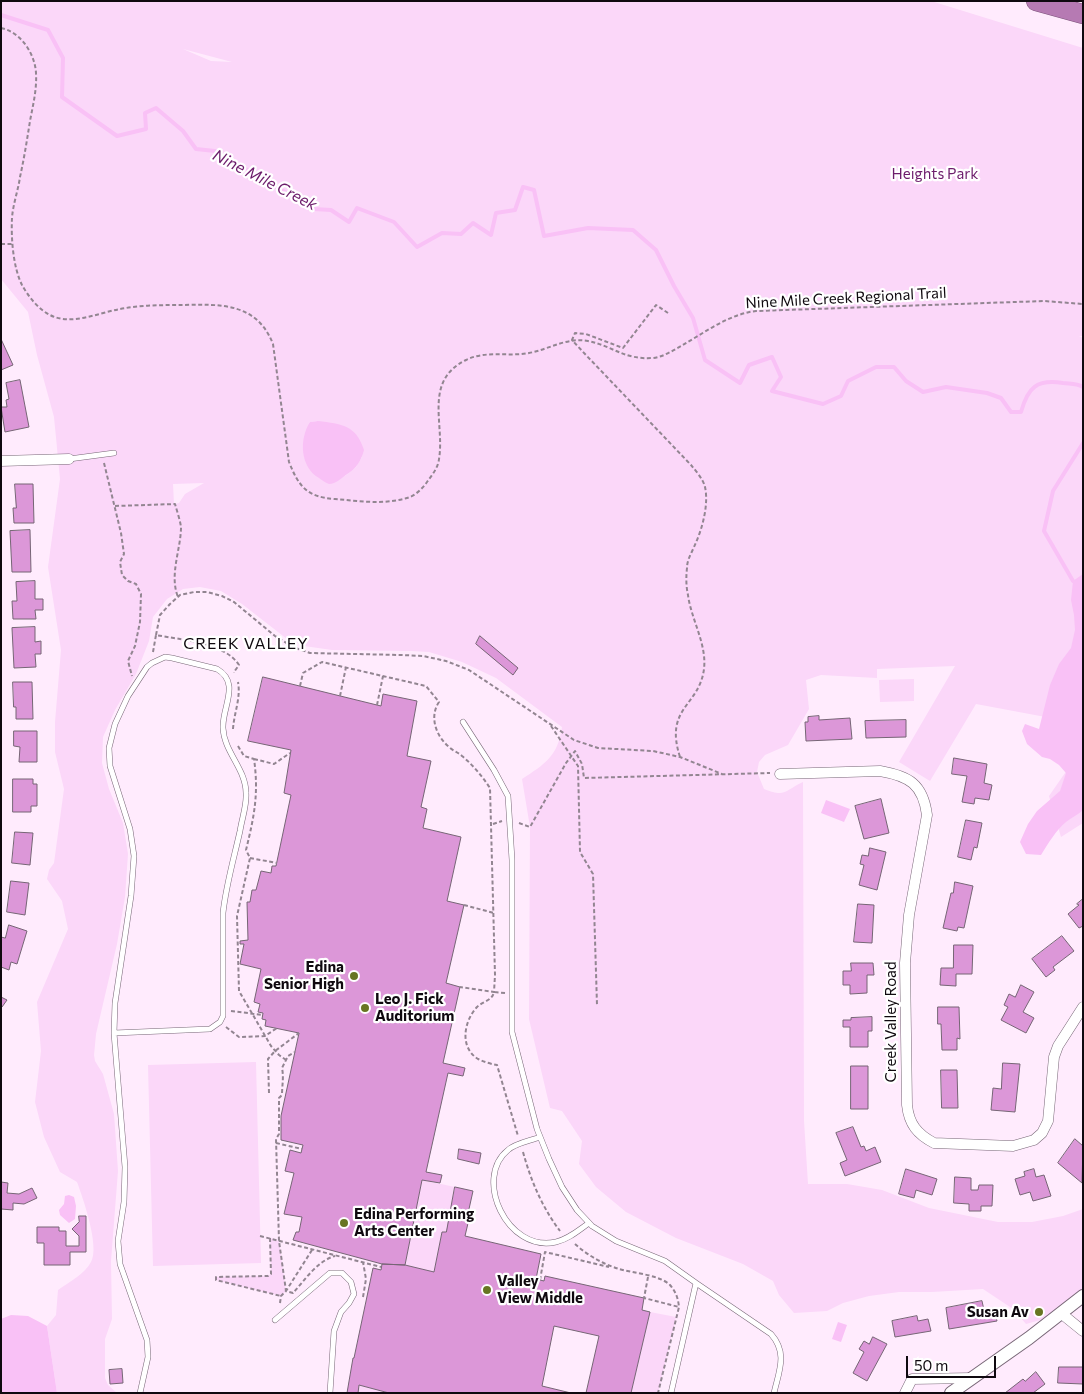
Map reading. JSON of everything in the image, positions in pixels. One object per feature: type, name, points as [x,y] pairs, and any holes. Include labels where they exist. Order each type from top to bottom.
[{"type":"highway","points":[[1036,1],[1083,14]]},
{"type":"street","points":[[1,461],[69,459]]},
{"type":"street","name":"Creek Valley Road","points":[[780,774],[880,771],[892,773],[911,781],[919,788],[925,802],[926,815],[909,915],[905,963],[906,1105],[912,1126],[924,1137],[934,1142],[1013,1146],[1034,1140],[1042,1133],[1048,1120],[1054,1057],[1058,1046],[1083,1007]]},
{"type":"street","points":[[951,1393],[1062,1314],[1083,1296]]},
{"type":"street","points":[[1062,1314],[1083,1331]]},
{"type":"street","points":[[905,1393],[912,1379],[972,1378]]},
{"type":"lane","points":[[69,459],[114,453]]},
{"type":"lane","points":[[114,1033],[201,1031],[210,1029],[220,1022],[223,1011],[223,913],[246,794],[245,782],[224,740],[223,721],[229,685],[223,672],[217,669],[165,658],[152,662],[147,667],[128,696],[115,724],[109,748],[110,766],[130,829],[134,856],[131,896],[115,1003],[114,1033],[125,1168],[124,1202],[118,1241],[120,1264],[147,1340],[148,1357],[140,1393]]},
{"type":"lane","points":[[463,722],[494,770],[508,796],[512,860],[512,1032],[540,1137],[562,1187],[577,1210],[589,1223],[616,1241],[666,1261],[771,1334],[778,1342],[782,1358],[774,1393]]},
{"type":"lane","points":[[540,1137],[509,1149],[501,1157],[495,1178],[495,1193],[500,1210],[507,1223],[516,1232],[542,1243],[568,1238],[589,1223]]},
{"type":"lane","points":[[275,1320],[330,1273],[342,1273],[352,1282],[354,1294],[341,1312],[334,1331],[330,1393]]},
{"type":"lane","points":[[671,1393],[696,1283]]},
{"type":"path","name":"Nine Mile Creek Regional Trail","points":[[1,28],[17,35],[27,46],[36,70],[35,98],[12,220],[14,263],[29,296],[40,309],[62,319],[79,318],[121,309],[160,305],[220,304],[245,312],[258,321],[268,332],[273,344],[289,462],[300,486],[310,494],[328,499],[372,503],[409,498],[423,488],[434,473],[439,460],[438,406],[440,390],[446,376],[456,366],[482,354],[528,353],[572,340],[589,341],[636,358],[656,358],[744,312],[1044,301],[1083,304]]},
{"type":"path","points":[[1,244],[14,244]]},
{"type":"path","points":[[668,314],[656,305],[623,348],[586,334],[575,333],[572,340],[691,465],[699,475],[705,488],[706,503],[701,530],[687,562],[686,575],[688,595],[703,651],[704,669],[698,686],[678,718],[675,730],[680,757]]},
{"type":"path","points":[[95,456],[103,461],[115,506],[124,554],[120,562],[122,575],[128,581],[136,584],[141,594],[140,622],[135,646],[128,661],[136,685]]},
{"type":"path","points":[[115,506],[175,504],[181,526],[175,578],[175,589],[178,597]]},
{"type":"path","points":[[156,635],[160,615],[178,597],[194,592],[207,592],[234,602],[275,636],[293,647],[310,653],[423,656],[446,661],[469,670],[574,740],[598,748],[653,751],[680,757],[722,774]]},
{"type":"path","points":[[300,686],[303,673],[322,662],[426,686],[439,702],[435,708],[434,721],[436,731],[441,740],[476,769],[490,788],[494,913],[494,992],[460,987]]},
{"type":"path","points":[[340,696],[346,667]]},
{"type":"path","points":[[377,705],[383,676]]},
{"type":"path","points":[[550,724],[578,766],[580,852],[593,874],[597,1005]]},
{"type":"path","points":[[530,827],[575,751],[582,764],[584,778],[780,774]]},
{"type":"path","points":[[254,760],[274,764],[290,753]]},
{"type":"path","points":[[250,858],[276,863]]},
{"type":"path","points":[[464,905],[494,913]]},
{"type":"path","points":[[223,1011],[263,1016]]},
{"type":"path","points":[[220,1022],[239,1037],[265,1036],[277,1028]]},
{"type":"path","points":[[269,1093],[268,1059],[275,1051],[299,1033]]},
{"type":"path","points":[[286,1291],[279,1241],[276,1139],[279,1134],[279,1098],[282,1095],[284,1079],[282,1068],[288,1056],[295,1052]]},
{"type":"path","points":[[276,1143],[302,1149]]},
{"type":"path","points":[[260,1236],[381,1266]]},
{"type":"path","points":[[270,1238],[271,1274],[268,1276],[216,1277],[216,1280],[281,1296]]},
{"type":"path","points":[[280,1305],[281,1296],[312,1250]]},
{"type":"path","points":[[540,1280],[545,1252],[617,1268]]},
{"type":"path","points":[[286,1291],[293,1293],[318,1265],[327,1258],[336,1256]]},
{"type":"path","points":[[361,1301],[364,1296],[366,1279],[363,1262]]},
{"type":"path","points":[[648,1276],[644,1298],[679,1307]]},
{"type":"green space","name":"Heights Park","points":[[1,1],[931,1],[1083,48],[1083,336],[1079,336],[1083,338],[1083,724],[976,704],[930,781],[899,762],[955,666],[877,669],[877,678],[821,675],[806,680],[809,709],[788,745],[765,755],[759,762],[757,772],[764,789],[771,792],[785,792],[803,782],[804,1121],[808,1184],[847,1184],[882,1190],[929,1208],[998,1222],[1032,1222],[1063,1216],[1083,1209],[1083,1296],[1062,1314],[1026,1324],[1013,1309],[983,1289],[899,1292],[869,1296],[843,1303],[827,1311],[794,1313],[779,1295],[773,1281],[743,1264],[676,1238],[626,1212],[596,1187],[579,1164],[582,1141],[562,1111],[550,1108],[529,1019],[530,827],[522,779],[544,764],[554,752],[562,727],[496,678],[462,662],[429,652],[332,650],[304,646],[287,639],[242,604],[221,591],[200,587],[183,589],[167,599],[153,617],[149,641],[136,674],[115,710],[103,737],[102,763],[109,789],[123,823],[128,854],[125,897],[117,944],[96,1034],[94,1055],[95,1061],[103,1074],[114,1114],[118,1171],[111,1261],[112,1319],[105,1339],[105,1378],[108,1385],[117,1393],[57,1393],[47,1326],[56,1315],[58,1290],[85,1270],[91,1262],[93,1255],[90,1222],[77,1182],[60,1172],[44,1137],[35,1102],[41,1051],[37,1002],[68,929],[62,901],[47,879],[49,870],[54,863],[64,789],[55,752],[55,722],[61,650],[48,567],[60,479],[54,417],[37,355],[28,312],[1,279]],"holes":[[[183,49],[232,62],[211,61]],[[318,421],[362,457],[356,467],[345,476],[305,459],[304,447],[310,422]],[[204,483],[185,494],[179,503],[174,504],[173,484]]]},
{"type":"green space","points":[[914,679],[914,701],[880,702],[879,680]]},
{"type":"green space","points":[[1083,747],[1083,823],[1061,837],[1049,796]]},
{"type":"green space","points":[[256,1062],[261,1263],[153,1266],[148,1065]]},
{"type":"green space","points":[[422,1180],[455,1187],[446,1232],[442,1232],[434,1272],[405,1265]]},
{"type":"green space","points":[[270,1238],[279,1241],[286,1291],[281,1296],[216,1280],[216,1277],[268,1276],[271,1274]]},
{"type":"green space","points":[[650,1312],[676,1317],[658,1393],[631,1393]]},
{"type":"green space","points":[[359,1385],[389,1393],[358,1393]]},
{"type":"shaded area","points":[[318,421],[347,427],[357,435],[364,450],[356,467],[332,484],[327,483],[313,473],[308,467],[303,452],[306,429],[310,422]]},
{"type":"shaded area","points":[[1083,574],[1083,810],[1059,829],[1041,855],[1026,854],[1020,842],[1028,824],[1037,811],[1060,791],[1066,773],[1059,765],[1050,759],[1042,757],[1027,744],[1022,731],[1025,724],[1039,729],[1050,685],[1059,664],[1071,648],[1075,630],[1071,600],[1073,581]]},
{"type":"shaded area","points":[[826,800],[850,809],[844,822],[821,813]]},
{"type":"shaded area","points":[[65,1196],[74,1197],[76,1206],[75,1219],[69,1223],[60,1215],[59,1210],[64,1204]]},
{"type":"shaded area","points":[[11,1315],[28,1316],[47,1326],[57,1393],[1,1393],[1,1319]]},
{"type":"shaded area","points":[[838,1322],[847,1325],[841,1342],[832,1339]]},
{"type":"building","points":[[1,339],[13,365],[1,370]]},
{"type":"building","points":[[20,380],[29,427],[5,432],[1,407],[7,407],[6,400],[9,399],[6,383]]},
{"type":"building","points":[[15,484],[33,484],[34,523],[14,523],[13,508],[16,508]]},
{"type":"building","points":[[30,530],[31,572],[12,572],[10,531]]},
{"type":"building","points":[[35,581],[35,599],[43,599],[43,610],[35,610],[36,619],[13,619],[12,601],[17,601],[16,582]]},
{"type":"building","points":[[35,627],[35,642],[41,641],[41,654],[35,654],[36,667],[14,668],[12,628]]},
{"type":"building","points":[[480,636],[518,668],[513,675],[476,644]]},
{"type":"building","name":"Edina Senior High","points":[[263,677],[381,706],[383,694],[417,701],[407,756],[431,761],[421,807],[427,809],[423,828],[461,837],[447,901],[464,905],[446,983],[460,987],[443,1063],[465,1068],[463,1076],[448,1073],[426,1172],[442,1175],[440,1183],[422,1180],[405,1265],[382,1264],[293,1240],[296,1232],[299,1232],[302,1217],[284,1214],[294,1173],[285,1171],[290,1150],[301,1153],[303,1145],[281,1140],[281,1116],[299,1033],[265,1026],[266,1020],[262,1019],[263,1013],[258,1012],[260,1004],[254,1002],[261,969],[240,964],[244,944],[240,944],[240,941],[248,940],[247,902],[250,902],[252,890],[256,890],[261,871],[271,873],[272,866],[276,866],[291,795],[284,793],[291,750],[248,741]]},
{"type":"building","points":[[13,682],[32,682],[33,719],[16,719]]},
{"type":"building","points":[[819,716],[819,720],[850,718],[852,739],[806,741],[805,722],[808,722],[808,717]]},
{"type":"building","points":[[906,720],[906,737],[866,738],[865,721]]},
{"type":"building","points":[[14,731],[37,731],[37,762],[19,762],[20,747],[14,746]]},
{"type":"building","points":[[954,758],[987,764],[984,783],[992,785],[989,800],[975,798],[974,804],[962,802],[967,776],[952,774]]},
{"type":"building","points":[[13,779],[33,779],[33,784],[37,784],[37,806],[31,806],[31,812],[13,812]]},
{"type":"building","points":[[881,799],[889,833],[864,839],[855,806]]},
{"type":"building","points":[[966,820],[982,823],[977,848],[974,847],[971,860],[958,857]]},
{"type":"building","points":[[15,832],[33,833],[30,865],[12,863]]},
{"type":"building","points":[[870,848],[886,852],[877,890],[859,885],[864,865],[860,864],[862,855],[868,856]]},
{"type":"building","points":[[11,881],[29,883],[25,915],[7,912]]},
{"type":"building","points":[[955,882],[973,886],[964,928],[958,927],[957,931],[943,928]]},
{"type":"building","points":[[1083,899],[1083,926],[1079,928],[1068,914]]},
{"type":"building","points":[[858,904],[874,905],[872,943],[854,942]]},
{"type":"building","points":[[9,925],[27,931],[17,964],[11,962],[9,970],[1,967],[1,937],[5,938]]},
{"type":"building","points":[[1062,936],[1074,951],[1053,967],[1055,970],[1046,977],[1032,959]]},
{"type":"building","points":[[954,945],[973,945],[972,974],[956,974],[956,986],[940,985],[941,968],[953,968]]},
{"type":"building","points":[[851,963],[873,963],[874,975],[867,975],[867,993],[850,994],[850,985],[843,985],[843,971],[851,971]]},
{"type":"building","points":[[1021,985],[1034,992],[1023,1012],[1034,1018],[1026,1033],[1001,1020],[1008,1007],[1004,1005],[1009,994],[1015,997]]},
{"type":"building","points":[[1,997],[7,1000],[2,1007],[1,1007]]},
{"type":"building","points":[[938,1007],[959,1007],[960,1039],[957,1038],[957,1050],[942,1050],[941,1024],[938,1024]]},
{"type":"building","points":[[872,1017],[872,1031],[868,1031],[868,1047],[850,1047],[850,1027],[843,1027],[843,1020]]},
{"type":"building","points":[[1003,1063],[1020,1064],[1015,1112],[991,1110],[993,1088],[1001,1089]]},
{"type":"building","points":[[851,1066],[868,1066],[868,1109],[851,1109]]},
{"type":"building","points":[[941,1070],[957,1070],[958,1108],[942,1108]]},
{"type":"building","points":[[853,1127],[861,1147],[864,1146],[866,1151],[875,1147],[881,1162],[845,1176],[840,1163],[847,1160],[836,1133]]},
{"type":"building","points":[[1075,1139],[1083,1146],[1082,1183],[1058,1163]]},
{"type":"building","points":[[459,1149],[481,1153],[479,1164],[458,1159]]},
{"type":"building","points":[[906,1169],[937,1179],[932,1195],[916,1190],[914,1198],[899,1194]]},
{"type":"building","points":[[1034,1169],[1036,1177],[1044,1175],[1051,1196],[1033,1201],[1030,1192],[1020,1195],[1015,1179],[1025,1176],[1024,1172]]},
{"type":"building","points":[[955,1177],[971,1178],[971,1190],[978,1190],[979,1185],[993,1185],[992,1206],[981,1206],[981,1211],[969,1211],[969,1204],[954,1203]]},
{"type":"building","points":[[1,1182],[8,1183],[7,1193],[19,1194],[32,1188],[37,1198],[24,1204],[13,1203],[13,1210],[1,1209]]},
{"type":"building","name":"Valley View Middle","points":[[455,1187],[473,1191],[465,1236],[541,1254],[536,1279],[544,1281],[545,1276],[644,1298],[642,1310],[650,1312],[631,1393],[586,1393],[599,1336],[554,1326],[542,1386],[571,1393],[389,1393],[359,1385],[358,1393],[347,1393],[373,1268],[381,1270],[382,1264],[405,1265],[434,1272],[442,1232],[446,1232]]},
{"type":"building","points":[[79,1216],[86,1216],[86,1252],[70,1252],[70,1265],[44,1265],[44,1243],[37,1243],[37,1227],[59,1227],[59,1231],[66,1231],[66,1246],[79,1246],[79,1236],[72,1229],[79,1222]]},
{"type":"building","points":[[982,1301],[984,1310],[994,1308],[997,1321],[949,1329],[946,1308]]},
{"type":"building","points":[[917,1316],[918,1321],[928,1319],[931,1331],[895,1337],[892,1321]]},
{"type":"building","points":[[873,1337],[887,1344],[867,1381],[853,1373],[864,1352],[859,1349],[864,1341],[869,1344]]},
{"type":"building","points":[[1059,1367],[1083,1367],[1083,1384],[1058,1383]]},
{"type":"building","points":[[122,1369],[123,1383],[110,1384],[109,1370]]},
{"type":"building","points":[[1036,1372],[1045,1384],[1033,1393],[1005,1393],[1023,1379],[1025,1381]]},
{"type":"waterway","name":"Nine Mile Creek","points":[[1,15],[48,30],[63,58],[62,97],[117,136],[146,129],[145,113],[156,108],[183,131],[196,149],[215,151],[314,209],[331,210],[349,222],[357,208],[394,222],[417,247],[442,233],[461,234],[473,223],[491,235],[496,213],[515,210],[523,187],[534,190],[544,236],[588,228],[633,230],[656,250],[693,318],[705,360],[740,383],[749,365],[772,357],[781,377],[772,391],[823,404],[841,396],[848,381],[876,367],[894,367],[906,381],[923,392],[946,387],[987,393],[1001,398],[1011,412],[1021,412],[1027,396],[1040,384],[1054,382],[1076,384],[1083,387]]},
{"type":"waterway","points":[[1073,581],[1044,531],[1053,491],[1083,443]]},
{"type":"place","name":"Edina Senior High","points":[[354,976]]},
{"type":"place","name":"Leo J. Fick Auditorium","points":[[365,1008]]},
{"type":"place","name":"Edina Performing Arts Center","points":[[344,1223]]},
{"type":"place","name":"Valley View Middle","points":[[487,1290]]},
{"type":"place","name":"Susan Av","points":[[1039,1312]]},
{"type":"district","name":"CREEK VALLEY","points":[[246,644]]}]
